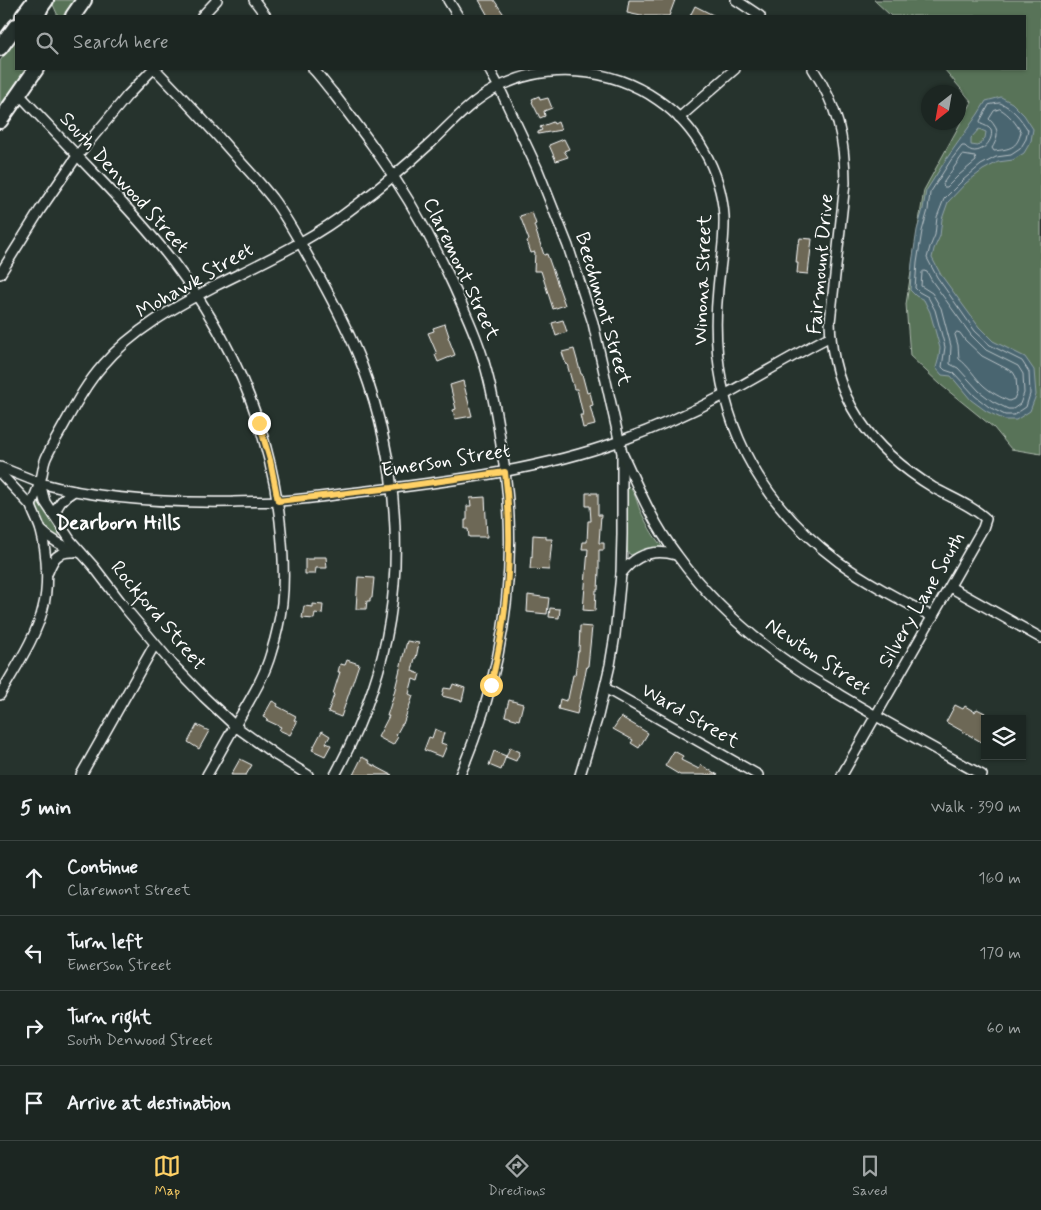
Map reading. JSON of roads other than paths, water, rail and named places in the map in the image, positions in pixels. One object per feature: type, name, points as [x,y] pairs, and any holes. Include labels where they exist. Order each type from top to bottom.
[{"type":"main road","points":[[24,15],[35,0]]},
{"type":"main road","points":[[37,15],[46,0]]},
{"type":"main road","points":[[74,15],[84,0]]},
{"type":"main road","points":[[0,48],[15,27]]},
{"type":"main road","points":[[0,121],[35,70]]},
{"type":"street","points":[[203,15],[217,0]]},
{"type":"street","points":[[254,0],[265,15]]},
{"type":"street","points":[[448,0],[457,15]]},
{"type":"street","points":[[736,0],[758,15]]},
{"type":"street","points":[[0,274],[77,156],[127,96],[153,70]]},
{"type":"street","points":[[155,70],[213,130],[260,184],[282,213],[336,306],[362,366],[381,427],[391,488],[394,526],[395,568],[389,624],[374,687],[357,731],[335,775]]},
{"type":"street","name":"Claremont Street","points":[[315,70],[394,175],[416,211],[434,245],[476,336],[493,395],[508,493],[510,540],[508,589],[502,638],[493,677],[471,750],[460,775]]},
{"type":"street","name":"Beechmont Street","points":[[489,70],[499,86],[537,168],[568,246],[593,323],[622,453],[621,574],[614,635],[605,688],[580,775]]},
{"type":"street","points":[[679,118],[734,70]]},
{"type":"street","name":"Fairmount Drive","points":[[814,70],[834,109],[842,139],[845,161],[845,183],[831,308],[831,336],[834,362],[842,387],[854,411],[871,436],[890,455],[916,476],[976,511],[986,519]]},
{"type":"street","name":"Winona Street","points":[[499,86],[543,73],[567,71],[590,73],[616,79],[638,88],[663,103],[688,126],[707,156],[716,178],[722,201],[724,232],[716,324],[719,364],[724,395],[734,427],[748,458],[767,489],[791,518],[818,545],[840,563],[933,617]]},
{"type":"street","name":"Mohawk Street","points":[[31,506],[40,483],[45,460],[79,397],[104,364],[124,344],[149,324],[197,296],[300,243],[349,211],[431,143],[465,110],[489,91],[499,86]]},
{"type":"street","name":"South Denwood Street","points":[[19,94],[123,203],[172,261],[197,296],[227,347],[249,395],[270,460],[278,501],[283,543],[282,603],[277,630],[262,678],[207,775]]},
{"type":"street","name":"Emerson Street","points":[[40,483],[65,490],[158,501],[278,501],[505,472],[586,452],[620,441],[691,412],[802,350],[831,336]]},
{"type":"street","name":"Newton Street","points":[[622,453],[660,531],[676,555],[710,596],[729,615],[792,665],[876,716],[982,775]]},
{"type":"street","points":[[0,467],[40,483]]},
{"type":"street","points":[[0,474],[31,506],[41,530],[47,574],[43,608],[34,634],[0,695]]},
{"type":"street","name":"Rockford Street","points":[[40,483],[45,502],[71,541],[174,666],[235,726],[308,775]]},
{"type":"street","points":[[55,516],[55,511],[62,501],[74,491]]},
{"type":"street","name":"Silvery Lane South","points":[[842,775],[985,525],[986,519]]},
{"type":"street","points":[[41,530],[57,543],[81,553]]},
{"type":"street","points":[[47,574],[52,562],[58,555],[65,552],[81,553]]},
{"type":"street","points":[[621,574],[631,562],[645,554],[661,552],[676,555]]},
{"type":"street","points":[[950,587],[1041,638]]},
{"type":"street","points":[[81,775],[155,644]]},
{"type":"street","name":"Ward Street","points":[[605,688],[758,775]]},
{"type":"water","points":[[1001,97],[1012,103],[1024,115],[1033,129],[1031,141],[1024,153],[1013,160],[998,162],[983,170],[966,183],[948,202],[942,219],[940,236],[932,258],[941,275],[979,327],[993,341],[1025,357],[1034,370],[1036,395],[1030,411],[1016,420],[1005,420],[986,411],[971,400],[951,376],[942,375],[936,368],[940,348],[930,312],[924,300],[910,290],[917,230],[926,191],[986,101]],"holes":[[[979,129],[986,132],[985,138],[978,146],[971,145],[971,138]]]},
{"type":"district","name":"Dearborn Hills","points":[[118,523]]}]
